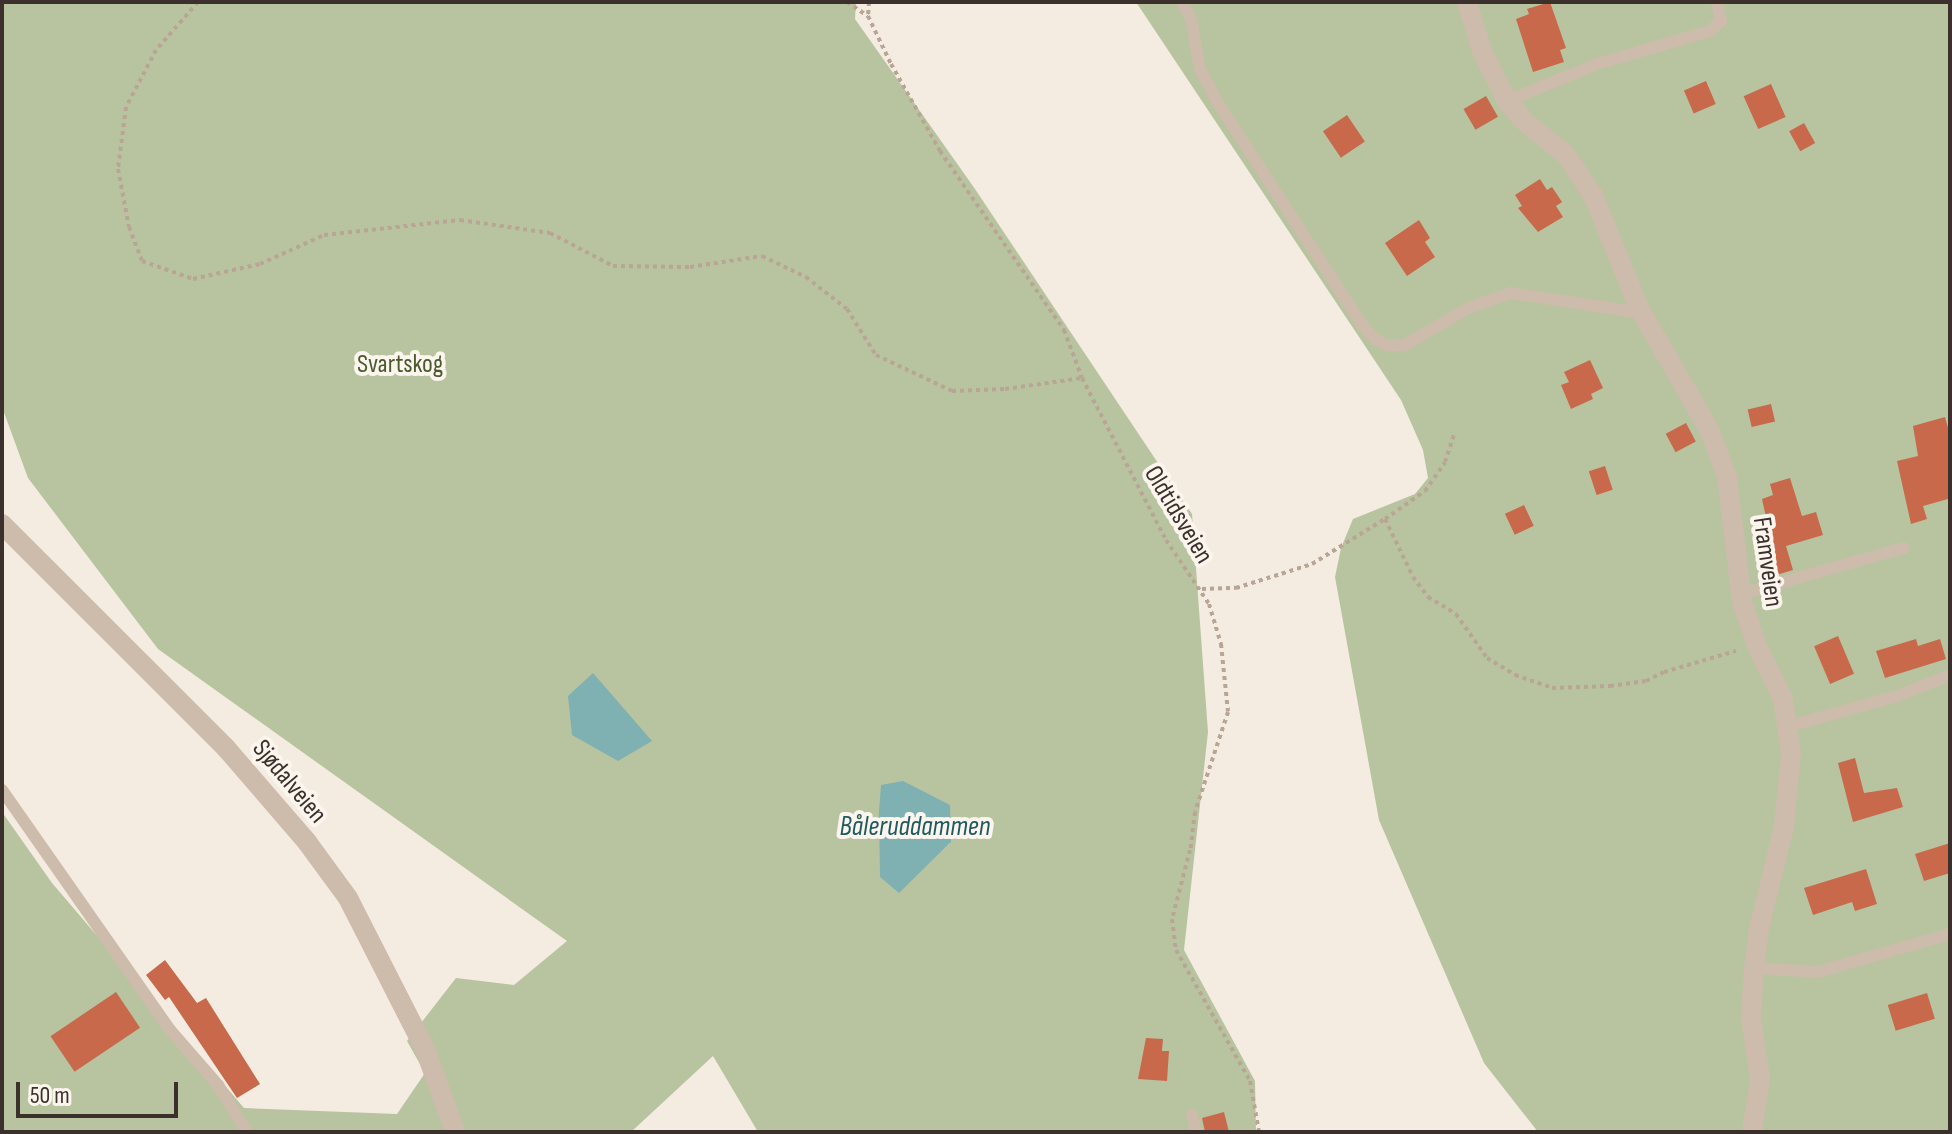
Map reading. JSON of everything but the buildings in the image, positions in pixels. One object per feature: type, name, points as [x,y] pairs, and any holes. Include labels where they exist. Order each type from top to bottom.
[{"type":"street","name":"Framveien","points":[[1467,2],[1482,51],[1507,101],[1577,170],[1606,221],[1639,308],[1719,453],[1733,510],[1741,594],[1757,646],[1783,699],[1790,726],[1791,753],[1784,827],[1759,928],[1754,968],[1751,1018],[1760,1079],[1752,1132]]},
{"type":"street","name":"Sjødalveien","points":[[2,524],[226,748],[307,842],[348,898],[425,1049],[455,1132]]},
{"type":"lane","points":[[1182,2],[1191,19],[1200,69],[1218,103],[1362,325],[1375,339],[1387,345],[1405,345],[1468,308],[1511,293],[1629,311],[1639,308]]},
{"type":"lane","points":[[1507,101],[1597,64],[1710,31],[1721,21],[1717,2]]},
{"type":"lane","points":[[1741,594],[1904,548]]},
{"type":"lane","points":[[1790,726],[1897,696],[1950,675]]},
{"type":"lane","points":[[2,790],[170,1030],[218,1085],[247,1132]]},
{"type":"lane","points":[[1754,968],[1791,973],[1818,972],[1950,934]]},
{"type":"lane","points":[[1192,1115],[1196,1132]]},
{"type":"path","points":[[198,2],[156,50],[126,107],[118,169],[129,227],[142,261],[193,279],[260,264],[324,235],[460,220],[550,233],[613,266],[690,267],[762,256],[806,277],[847,309],[876,355],[952,391],[1005,389],[1082,378]]},
{"type":"path","points":[[847,2],[868,16],[869,2]]},
{"type":"path","name":"Oldtidsveien","points":[[868,16],[940,151],[1064,330],[1082,378],[1166,540],[1202,589],[1221,644],[1228,712],[1195,812],[1190,850],[1172,919],[1176,950],[1250,1081],[1259,1132]]},
{"type":"path","points":[[1202,589],[1236,588],[1312,564],[1385,519],[1425,491],[1445,462],[1455,432]]},
{"type":"path","points":[[1385,519],[1413,577],[1428,597],[1456,614],[1487,658],[1515,675],[1552,688],[1646,681],[1664,672],[1757,646]]},
{"type":"green space","name":"Svartskog","points":[[2,2],[856,2],[855,19],[975,189],[1192,514],[1208,732],[1184,950],[1255,1081],[1256,1132],[758,1132],[713,1056],[631,1132],[2,1132],[2,812],[52,883],[244,1108],[397,1114],[425,1073],[407,1041],[456,978],[514,985],[567,941],[158,649],[28,478],[2,407]],"holes":[[[949,805],[950,843],[899,892]]]},
{"type":"green space","points":[[1136,2],[1950,2],[1950,1132],[1538,1132],[1484,1063],[1379,820],[1335,577],[1341,548],[1353,519],[1415,494],[1428,478],[1423,450],[1401,400]]},
{"type":"water","points":[[593,673],[652,741],[618,761],[572,735],[568,696]]},
{"type":"water","name":"Båleruddammen","points":[[903,781],[950,805],[951,842],[899,893],[880,877],[879,812],[881,785]]}]
